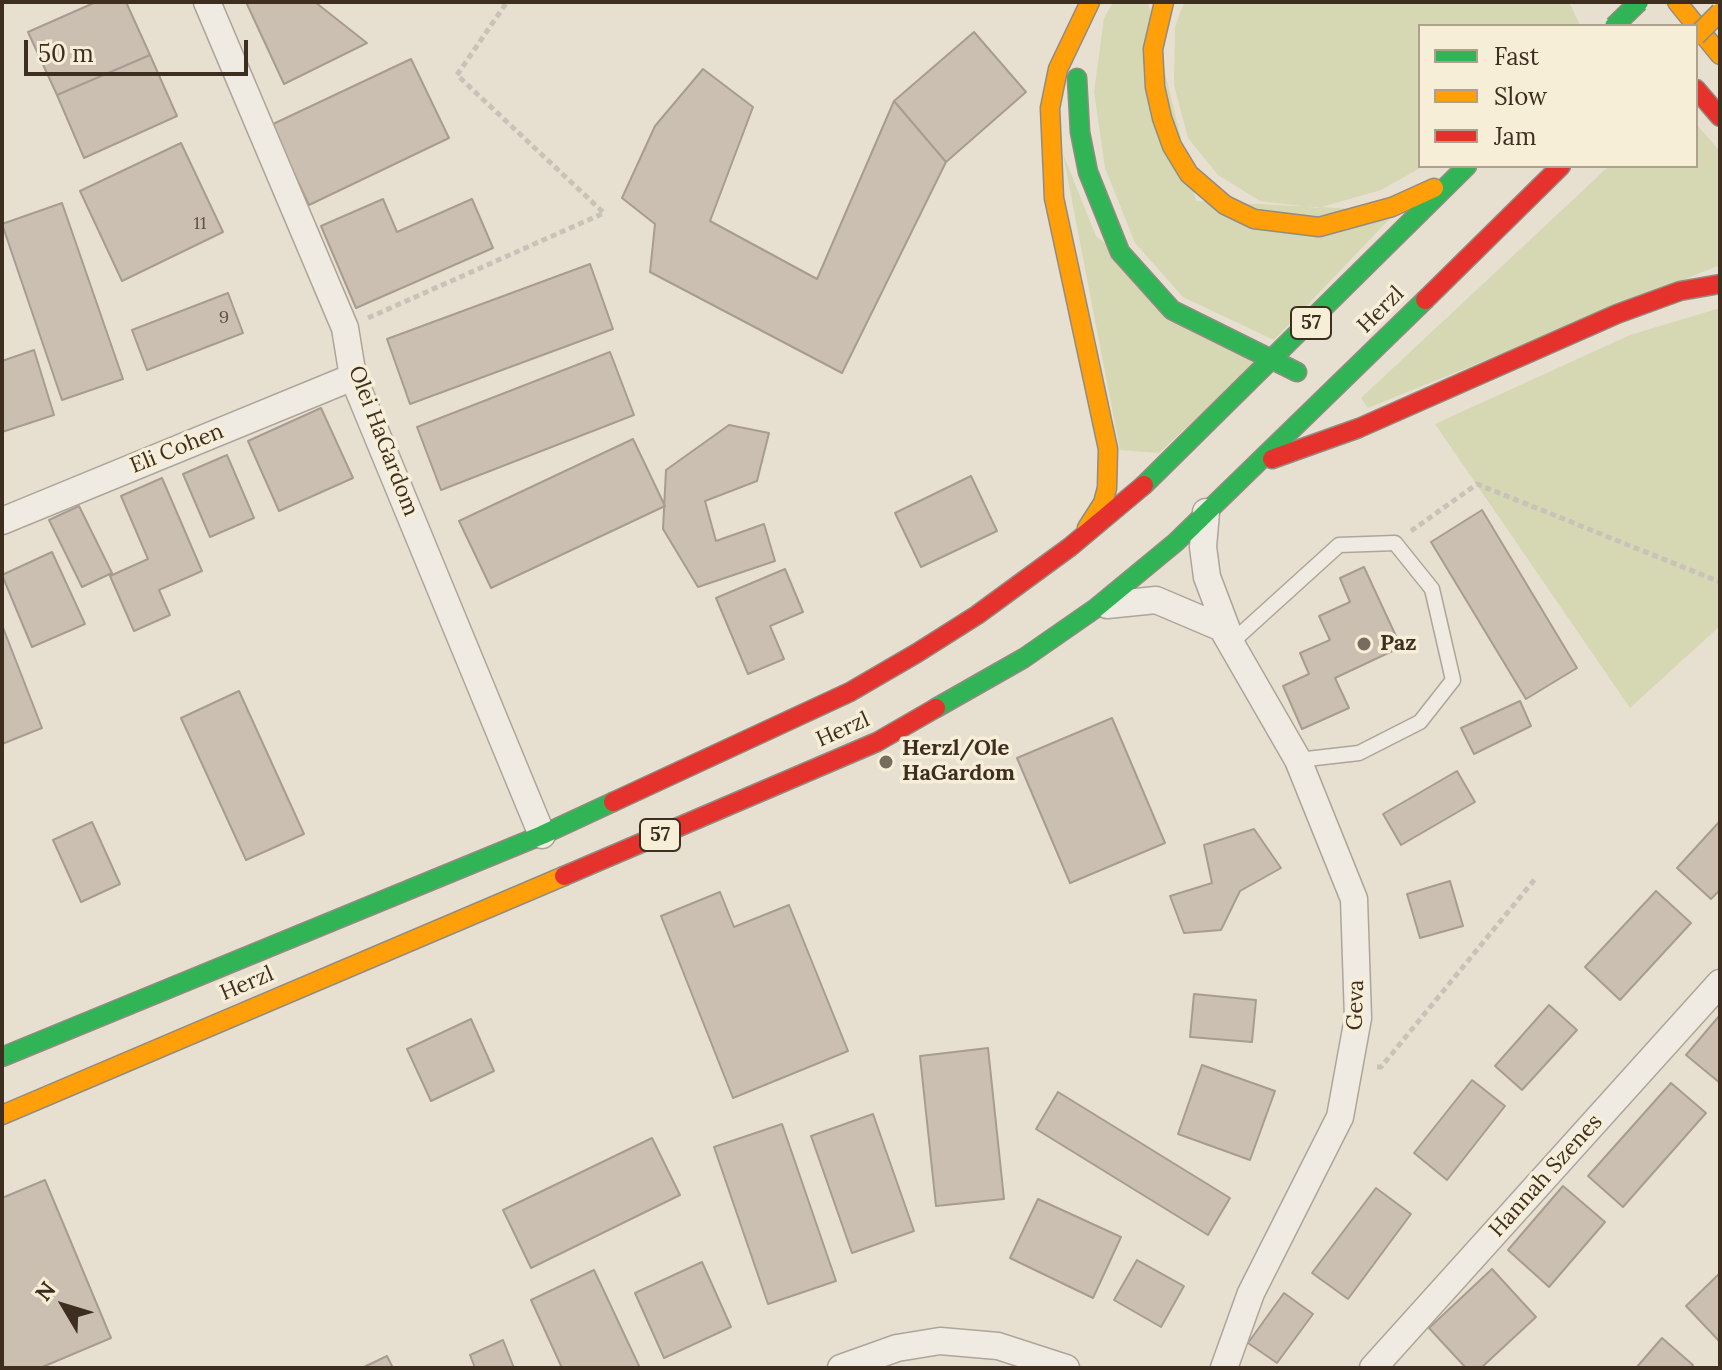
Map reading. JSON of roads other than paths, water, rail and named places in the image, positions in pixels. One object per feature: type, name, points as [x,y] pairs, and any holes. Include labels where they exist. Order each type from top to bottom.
[{"type":"highway","points":[[1092,2],[1079,57],[1080,132],[1093,187],[1120,252],[1172,310],[1308,376],[1344,381]]},
{"type":"highway","points":[[1070,547],[1103,503],[1108,449],[1054,198],[1050,108],[1058,69],[1092,2]]},
{"type":"highway","points":[[1164,2],[1153,49],[1155,87],[1162,118],[1172,146],[1189,174],[1225,205],[1254,219],[1319,227],[1392,207],[1465,168]]},
{"type":"highway","points":[[1609,2],[1634,24]]},
{"type":"highway","points":[[1616,24],[1639,2]]},
{"type":"highway","points":[[1677,2],[1695,24]]},
{"type":"highway","points":[[1698,34],[1720,12]]},
{"type":"highway","points":[[1698,28],[1720,55]]},
{"type":"highway","points":[[1698,91],[1720,117]]},
{"type":"highway","name":"Herzl","points":[[2,1057],[542,835],[850,692],[977,615],[1070,547],[1157,474],[1465,168]]},
{"type":"highway","name":"Herzl","points":[[2,1115],[877,742],[1024,658],[1096,608],[1262,462],[1559,168]]},
{"type":"highway","points":[[1262,462],[1359,428],[1617,314],[1680,291],[1720,284]]},
{"type":"street","name":"Olei HaGardom","points":[[207,2],[345,328],[353,377],[542,835]]},
{"type":"street","name":"Eli Cohen","points":[[2,521],[353,377]]},
{"type":"street","name":"Geva","points":[[1206,512],[1203,547],[1207,577],[1232,642]]},
{"type":"street","name":"Geva","points":[[1096,608],[1156,600],[1222,628],[1298,760],[1354,899],[1358,1018],[1340,1117],[1329,1146],[1251,1293],[1224,1368]]},
{"type":"street","name":"Hannah Szenes","points":[[1373,1368],[1720,983]]},
{"type":"street","points":[[841,1368],[897,1348],[940,1341],[998,1346],[1066,1368]]},
{"type":"lane","points":[[1625,2],[1643,24]]},
{"type":"lane","points":[[1232,642],[1339,545],[1395,543],[1432,589],[1453,680],[1420,722],[1359,753],[1298,760]]},
{"type":"place","name":"Paz","points":[[1364,644]]},
{"type":"place","name":"Herzl/Ole HaGardom","points":[[886,762]]}]
